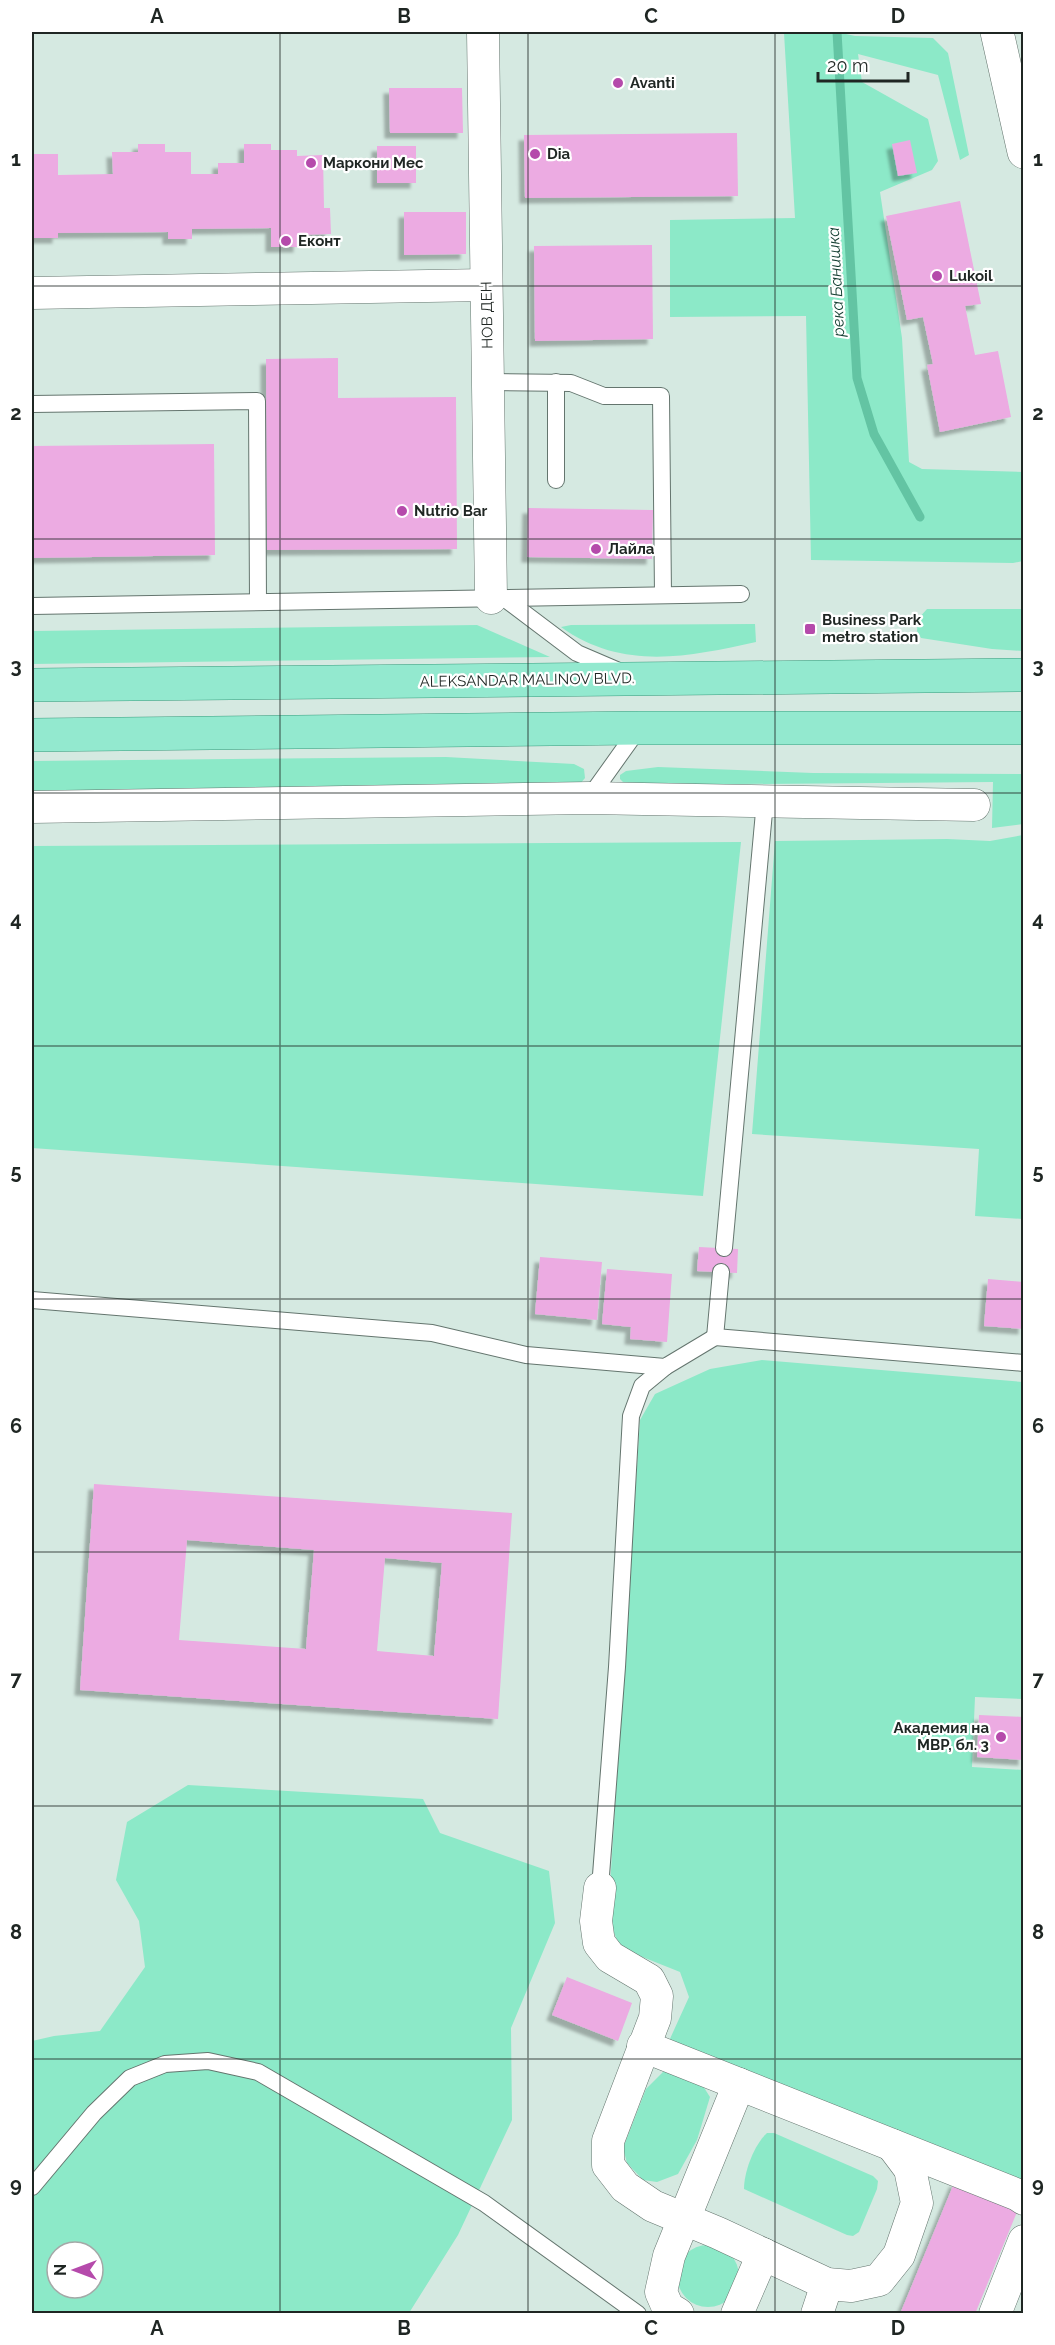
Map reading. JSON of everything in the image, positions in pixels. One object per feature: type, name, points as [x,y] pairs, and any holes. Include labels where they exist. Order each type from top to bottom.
[{"type":"main road","name":"ALEKSANDAR MALINOV BLVD.","points":[[32,685],[1023,675]]},
{"type":"main road","points":[[32,735],[639,728],[1023,728]]},
{"type":"street","name":"НОВ ДЕН","points":[[483,32],[488,382],[497,598]]},
{"type":"street","points":[[997,32],[1023,152]]},
{"type":"street","points":[[32,293],[486,285]]},
{"type":"street","points":[[32,807],[589,798],[974,805]]},
{"type":"street","points":[[600,1888],[596,1921],[599,1943],[610,1956],[649,1980],[657,1996],[655,2018],[608,2141],[608,2164],[625,2187],[653,2206],[827,2284],[851,2286],[879,2280],[899,2255],[917,2203],[910,2169],[892,2145]]},
{"type":"street","points":[[643,2046],[1018,2195],[1023,2199]]},
{"type":"street","points":[[678,2313],[668,2308],[661,2292],[669,2256],[739,2084]]},
{"type":"street","points":[[994,2313],[1023,2241]]},
{"type":"street","points":[[737,2313],[763,2254]]},
{"type":"street","points":[[817,2313],[827,2284]]},
{"type":"lane","points":[[488,382],[571,383],[604,396],[661,396],[663,596]]},
{"type":"lane","points":[[556,382],[556,480]]},
{"type":"lane","points":[[32,404],[257,401],[258,602]]},
{"type":"lane","points":[[32,606],[741,594]]},
{"type":"lane","points":[[497,598],[577,653],[606,667],[642,678]]},
{"type":"lane","points":[[589,798],[639,728]]},
{"type":"lane","points":[[724,1248],[765,801]]},
{"type":"lane","points":[[715,1337],[721,1272]]},
{"type":"lane","points":[[32,1300],[432,1333],[526,1355],[665,1367]]},
{"type":"lane","points":[[600,1888],[617,1667],[631,1416],[642,1386],[665,1367],[715,1337],[1023,1363]]},
{"type":"lane","points":[[32,2187],[94,2113],[130,2078],[165,2064],[208,2061],[258,2072],[484,2203],[638,2313]]},
{"type":"green space","points":[[837,32],[855,36],[933,38],[948,53],[969,155],[960,160],[938,75],[858,54],[862,82],[928,119],[938,161],[932,170],[880,192],[902,338],[909,462],[922,469],[1023,472],[1023,561],[1013,563],[811,560],[806,316],[670,317],[670,220],[795,218],[784,33]]},
{"type":"green space","points":[[927,609],[1023,609],[1023,651],[992,649],[921,638],[917,631],[918,619]]},
{"type":"green space","points":[[755,624],[756,642],[705,652],[656,657],[608,650],[584,641],[561,627],[571,625]]},
{"type":"green space","points":[[477,625],[550,657],[32,664],[32,631]]},
{"type":"green space","points":[[446,757],[574,764],[584,769],[585,778],[580,784],[32,792],[32,761]]},
{"type":"green space","points":[[658,767],[813,773],[1023,774],[1023,824],[992,828],[993,782],[626,785],[620,779],[620,775],[626,771]]},
{"type":"green space","points":[[1023,835],[1023,1219],[975,1216],[979,1149],[752,1134],[775,841],[947,839],[990,841]]},
{"type":"green space","points":[[741,842],[703,1196],[32,1148],[32,846]]},
{"type":"green space","points":[[762,1360],[1023,1382],[1023,1699],[975,1697],[972,1767],[1023,1770],[1023,2182],[669,2041],[689,1997],[680,1972],[620,1948],[608,1917],[640,1420],[655,1394],[710,1369]]},
{"type":"green space","points":[[188,1785],[423,1799],[440,1833],[549,1871],[555,1923],[511,2028],[512,2120],[458,2235],[409,2313],[32,2313],[32,2041],[100,2031],[145,1967],[139,1921],[116,1880],[127,1822]]},
{"type":"green space","points":[[665,2070],[701,2083],[710,2097],[697,2140],[678,2174],[657,2182],[643,2180],[627,2163],[623,2148],[646,2089]]},
{"type":"green space","points":[[767,2133],[774,2133],[873,2176],[878,2181],[877,2189],[859,2232],[853,2236],[847,2235],[744,2189],[751,2159],[758,2144]]},
{"type":"green space","points":[[708,2245],[720,2247],[730,2254],[737,2264],[739,2276],[737,2288],[730,2298],[720,2305],[708,2307],[696,2305],[686,2298],[679,2288],[677,2276],[679,2264],[686,2254],[696,2247]]},
{"type":"building","points":[[389,88],[462,88],[463,133],[390,133]]},
{"type":"building","points":[[737,133],[738,196],[525,198],[524,135]]},
{"type":"building","points":[[910,140],[917,173],[898,176],[892,144]]},
{"type":"building","points":[[138,144],[165,144],[165,152],[191,152],[191,174],[218,174],[218,163],[244,163],[244,144],[271,144],[271,150],[297,150],[297,156],[323,155],[324,208],[330,208],[331,234],[299,235],[299,247],[271,247],[271,228],[192,229],[192,239],[168,239],[168,232],[58,233],[58,238],[32,238],[32,154],[58,154],[58,175],[113,174],[112,152],[138,152]]},
{"type":"building","points":[[377,146],[416,146],[416,183],[377,183]]},
{"type":"building","points":[[960,201],[981,304],[965,306],[975,355],[998,351],[1011,417],[940,432],[927,365],[933,364],[923,317],[907,320],[886,216]]},
{"type":"building","points":[[404,212],[466,212],[466,254],[404,255]]},
{"type":"building","points":[[652,245],[653,339],[535,341],[534,246]]},
{"type":"building","points":[[338,358],[338,398],[456,397],[457,549],[267,550],[266,359]]},
{"type":"building","points":[[214,444],[215,555],[32,558],[32,446]]},
{"type":"building","points":[[528,508],[653,510],[652,559],[527,557]]},
{"type":"building","points":[[699,1247],[738,1249],[737,1273],[697,1271]]},
{"type":"building","points":[[540,1257],[602,1262],[597,1320],[535,1314]]},
{"type":"building","points":[[607,1269],[672,1274],[667,1342],[630,1339],[631,1327],[602,1324]]},
{"type":"building","points":[[988,1279],[1024,1282],[1024,1329],[984,1326]]},
{"type":"building","points":[[94,1484],[512,1513],[498,1719],[80,1690]],"holes":[[[187,1540],[314,1550],[306,1649],[179,1640]],[[385,1558],[442,1563],[434,1656],[377,1651]]]},
{"type":"building","name":"Академия на МВР, бл. 3","points":[[979,1715],[1024,1717],[1024,1760],[977,1757]]},
{"type":"building","points":[[567,1977],[632,2003],[618,2041],[552,2015]]},
{"type":"building","points":[[955,2181],[1019,2207],[975,2314],[900,2314]]},
{"type":"waterway","name":"река Банишка","points":[[837,32],[857,378],[874,434],[920,517]]},
{"type":"place","name":"Avanti","points":[[618,83]]},
{"type":"place","name":"Dia","points":[[535,154]]},
{"type":"place","name":"Маркони Мес","points":[[311,163]]},
{"type":"place","name":"Еконт","points":[[286,241]]},
{"type":"place","name":"Lukoil","points":[[937,276]]},
{"type":"place","name":"Nutrio Bar","points":[[402,511]]},
{"type":"place","name":"Лайла","points":[[596,549]]},
{"type":"place","name":"Business Park metro station","points":[[810,629]]},
{"type":"place","name":"Академия на МВР, бл. 3","points":[[1001,1737]]}]
